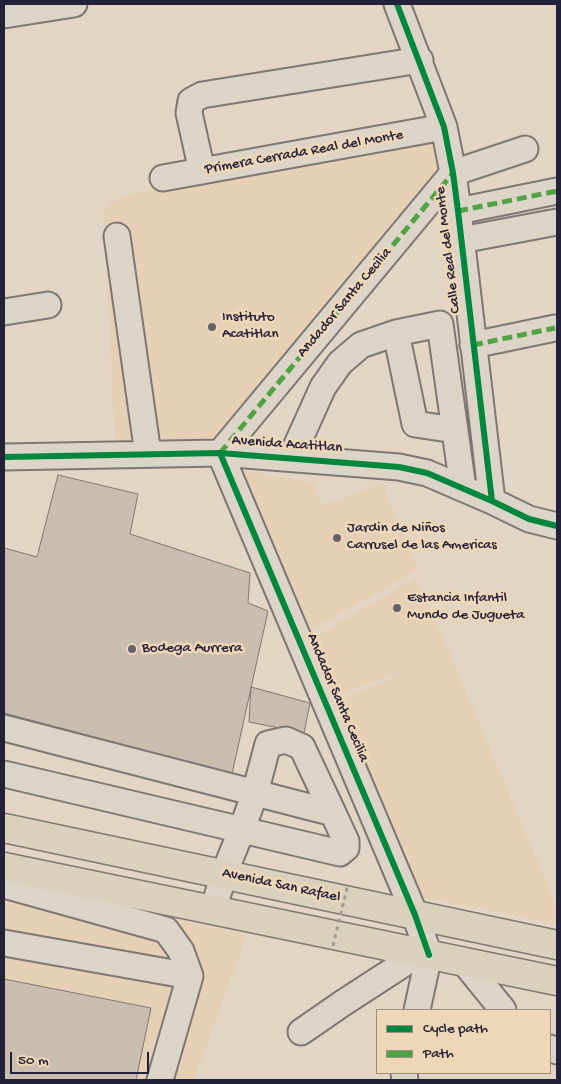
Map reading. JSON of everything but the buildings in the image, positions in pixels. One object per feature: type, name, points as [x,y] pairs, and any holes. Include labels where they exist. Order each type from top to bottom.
[{"type":"main road","name":"Avenida San Rafael","points":[[4,828],[557,945]]},
{"type":"main road","points":[[4,867],[557,981]]},
{"type":"street","points":[[4,15],[74,4]]},
{"type":"street","name":"Calle Real del Monte","points":[[398,4],[444,127],[453,172],[492,500]]},
{"type":"street","points":[[202,171],[189,113],[191,102],[202,95],[420,60]]},
{"type":"street","name":"Primera Cerrada Real del Monte","points":[[164,178],[444,127]]},
{"type":"street","points":[[453,172],[525,149]]},
{"type":"street","name":"Andador Santa Cecilia","points":[[424,954],[415,915],[220,453],[453,172]]},
{"type":"street","points":[[458,211],[557,191]]},
{"type":"street","points":[[461,240],[557,222]]},
{"type":"street","points":[[117,236],[148,454]]},
{"type":"street","points":[[4,312],[48,305]]},
{"type":"street","points":[[291,458],[323,386],[340,363],[361,345],[396,333],[440,324],[464,488]]},
{"type":"street","points":[[474,345],[555,328]]},
{"type":"street","points":[[396,333],[414,424],[455,430]]},
{"type":"street","name":"Avenida Acatitlan","points":[[4,457],[220,453],[399,467],[427,473],[492,500],[529,519],[557,526]]},
{"type":"street","points":[[4,728],[333,813]]},
{"type":"street","points":[[4,774],[242,829],[340,853],[346,848],[346,842],[302,747],[286,740],[268,744],[254,793],[242,829],[224,874],[213,910]]},
{"type":"street","points":[[114,800],[127,760]]},
{"type":"street","points":[[4,884],[166,930],[182,950],[190,976],[160,1080]]},
{"type":"street","points":[[4,944],[190,976]]},
{"type":"street","points":[[417,1009],[424,954]]},
{"type":"street","points":[[300,1032],[424,954]]},
{"type":"street","points":[[464,962],[502,1009]]},
{"type":"path","points":[[333,946],[348,884]]},
{"type":"shaded area","name":"Instituto Acatitlan","points":[[438,134],[445,168],[219,445],[115,443],[104,210],[124,195]]},
{"type":"shaded area","name":"Jardin de Niños Carrusel de las Americas","points":[[238,469],[313,483],[322,506],[382,483],[418,570],[310,630]]},
{"type":"shaded area","points":[[416,578],[449,651],[557,907],[557,924],[423,897],[334,703],[432,659],[340,695],[313,638]]},
{"type":"shaded area","points":[[4,879],[247,935],[194,1080],[4,1080]]},
{"type":"marked path","points":[[220,453],[453,173]]},
{"type":"marked path","points":[[458,211],[557,191]]},
{"type":"marked path","points":[[473,345],[555,328]]},
{"type":"cycle path","points":[[397,4],[444,127],[453,173],[492,501]]},
{"type":"cycle path","points":[[220,453],[415,915],[429,955]]},
{"type":"cycle path","points":[[4,457],[220,453],[399,467],[427,473],[529,519],[557,526]]},
{"type":"place","name":"Instituto Acatitlan","points":[[212,327]]},
{"type":"place","name":"Jardin de Niños Carrusel de las Americas","points":[[337,538]]},
{"type":"place","name":"Estancia Infantil Mundo de Jugueta","points":[[397,608]]},
{"type":"place","name":"Bodega Aurrera","points":[[132,649]]}]
